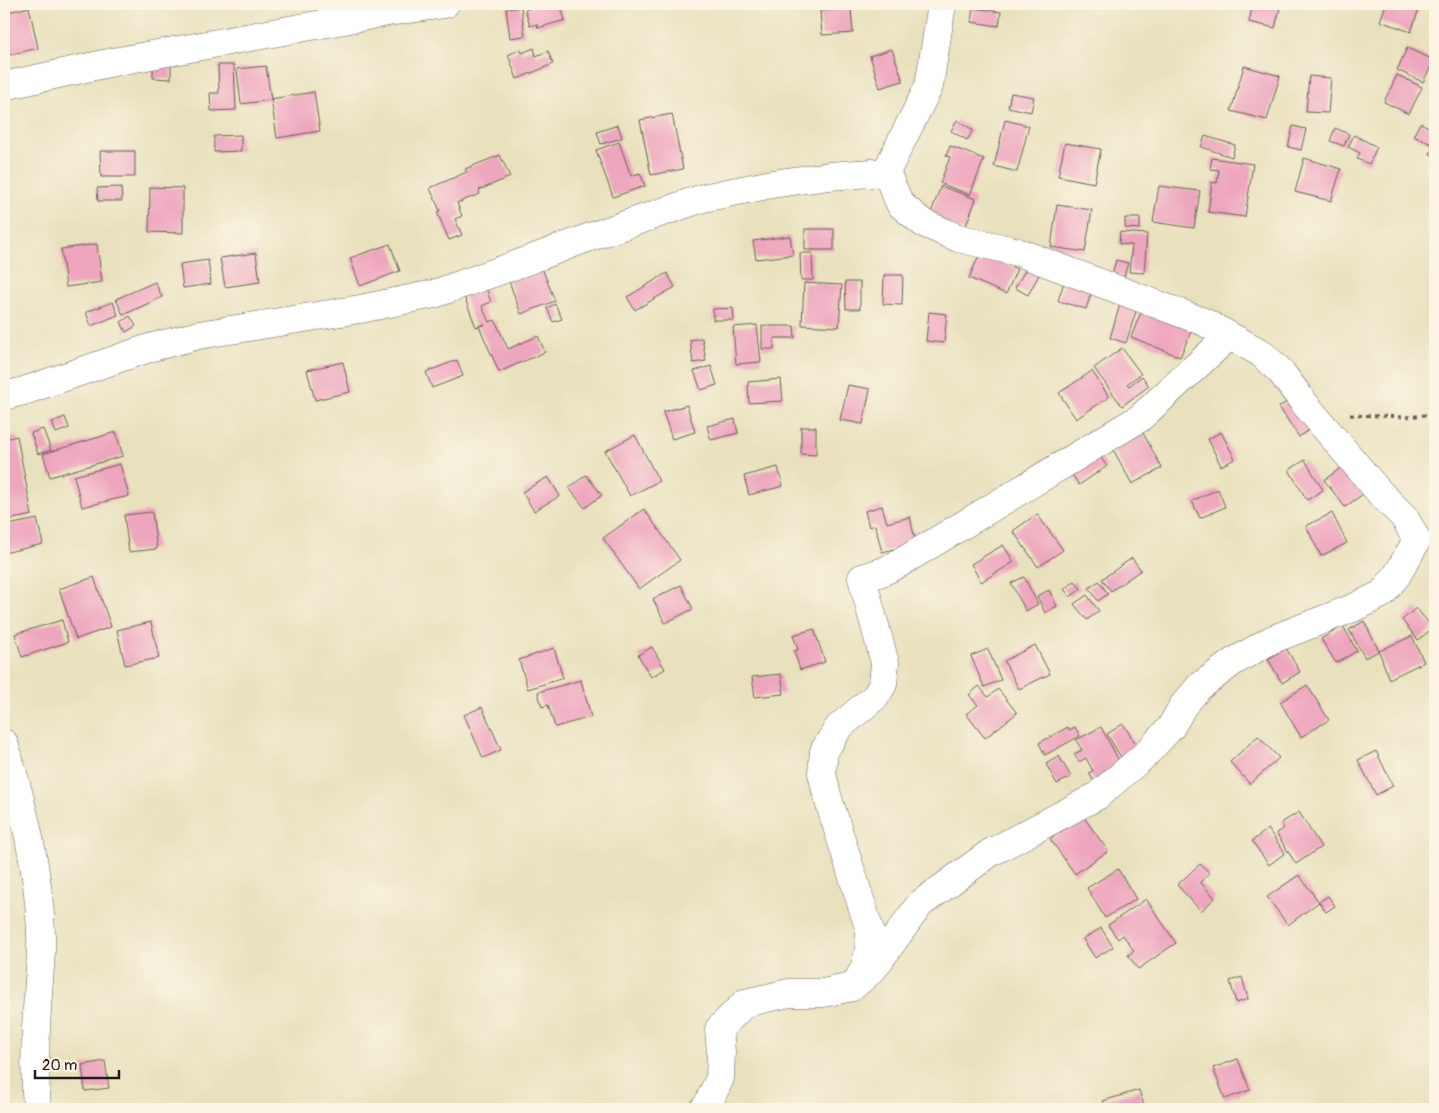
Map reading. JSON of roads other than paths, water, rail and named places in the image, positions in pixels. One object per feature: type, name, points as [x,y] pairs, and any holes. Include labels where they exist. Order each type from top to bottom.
[{"type":"street","points":[[4,86],[113,62],[388,12],[445,4]]},
{"type":"street","points":[[886,172],[929,86],[942,4]]},
{"type":"street","points":[[704,1109],[720,1078],[721,1052],[719,1029],[745,1003],[789,993],[823,993],[852,987],[873,969],[920,904],[990,853],[1097,796],[1146,754],[1171,728],[1183,706],[1199,687],[1233,662],[1270,640],[1353,608],[1382,594],[1397,575],[1417,540],[1404,517],[1380,493],[1271,362],[1261,353],[1204,322],[1018,252],[958,238],[923,223],[900,204],[886,172]]},
{"type":"street","points":[[4,396],[24,391],[149,348],[199,335],[360,309],[434,294],[703,198],[772,184],[828,176],[886,172]]},
{"type":"street","points":[[852,987],[864,970],[869,949],[870,931],[827,795],[822,773],[824,751],[839,727],[876,696],[883,684],[886,663],[862,578],[882,572],[900,563],[1140,418],[1229,336]]},
{"type":"street","points":[[4,743],[21,797],[34,862],[40,925],[36,1020],[35,1086],[37,1109]]}]
